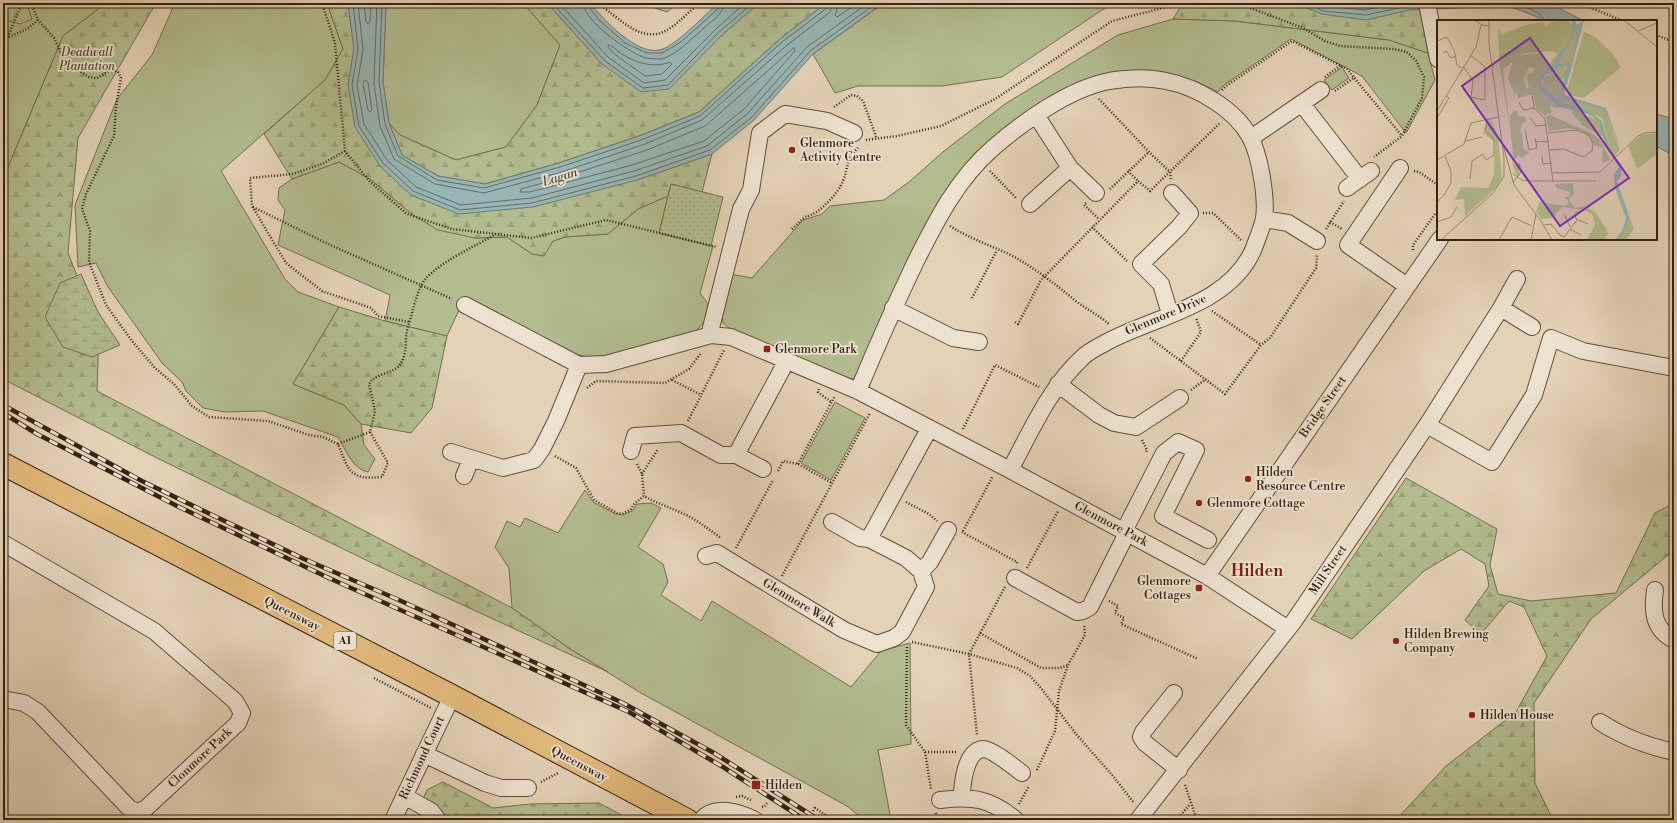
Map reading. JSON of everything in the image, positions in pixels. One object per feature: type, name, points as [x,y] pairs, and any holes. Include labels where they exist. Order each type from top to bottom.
[{"type":"highway","name":"Queensway","points":[[3,464],[452,696],[687,820]]},
{"type":"street","points":[[1427,3],[1437,55]]},
{"type":"street","name":"Glenmore Drive","points":[[858,391],[893,308],[937,218],[951,197],[980,160],[995,146],[1036,114],[1089,88],[1109,82],[1142,78],[1167,81],[1204,95],[1230,113],[1251,138],[1263,180],[1264,219],[1253,251],[1238,273],[1220,290],[1196,304],[1122,334],[1084,355],[1055,389],[1005,467]]},
{"type":"street","points":[[1251,138],[1321,90]]},
{"type":"street","points":[[1302,104],[1359,179]]},
{"type":"street","points":[[711,335],[741,209],[751,190],[760,133],[784,114],[828,115],[854,133]]},
{"type":"street","points":[[1036,114],[1070,168],[1096,193]]},
{"type":"street","points":[[1030,204],[1070,168]]},
{"type":"street","points":[[1400,168],[1348,245],[1407,286]]},
{"type":"street","points":[[1170,314],[1161,284],[1141,264],[1179,227],[1190,213],[1172,193]]},
{"type":"street","points":[[1264,219],[1288,223],[1317,241]]},
{"type":"street","name":"Bridge Street","points":[[1207,576],[1439,240]]},
{"type":"street","name":"Mill Street","points":[[1140,817],[1179,770],[1288,629],[1427,426],[1501,308],[1517,279]]},
{"type":"street","name":"Glenmore Park","points":[[465,305],[579,365],[606,364],[711,335],[731,337],[786,362],[858,391],[1005,467],[1207,576],[1288,629]]},
{"type":"street","points":[[893,308],[954,338],[979,342]]},
{"type":"street","points":[[1501,308],[1532,327]]},
{"type":"street","points":[[1427,426],[1492,462],[1534,395],[1551,338],[1583,351],[1674,368]]},
{"type":"street","points":[[736,454],[786,362]]},
{"type":"street","points":[[451,452],[503,468],[534,460],[542,449],[565,400],[579,365]]},
{"type":"street","points":[[1055,389],[1114,423],[1136,427],[1180,398]]},
{"type":"street","points":[[869,539],[929,428]]},
{"type":"street","points":[[630,451],[635,436],[678,434],[720,455],[736,454],[763,469]]},
{"type":"street","points":[[1017,579],[1077,612],[1083,611],[1090,607],[1164,453],[1178,442],[1196,450],[1163,516],[1208,540]]},
{"type":"street","points":[[464,476],[470,459]]},
{"type":"street","points":[[832,522],[860,538],[869,539],[906,558],[921,571],[955,531]]},
{"type":"street","name":"Clonmore Park","points":[[3,543],[154,631],[236,701],[242,712],[238,723],[145,810],[137,812],[129,808],[38,712],[24,703],[3,699]]},
{"type":"street","name":"Glenmore Walk","points":[[706,556],[717,553],[844,630],[877,644],[894,638],[902,632],[926,588],[921,571]]},
{"type":"street","points":[[1655,590],[1653,607],[1655,619],[1661,630],[1674,640]]},
{"type":"street","points":[[1174,693],[1143,732],[1141,737],[1145,743],[1179,770]]},
{"type":"street","name":"Richmond Court","points":[[393,820],[452,696]]},
{"type":"street","points":[[1600,722],[1630,739],[1652,747],[1674,752]]},
{"type":"street","points":[[962,797],[962,778],[968,764],[975,752],[983,749],[991,752],[1029,777]]},
{"type":"street","points":[[424,754],[485,783],[501,788],[528,788]]},
{"type":"street","points":[[404,796],[431,810],[438,820]]},
{"type":"street","points":[[936,801],[962,797],[982,800],[1014,819]]},
{"type":"street","points":[[701,820],[708,814],[716,811],[731,811],[743,814],[755,820]]},
{"type":"path","points":[[3,48],[9,37],[22,3]]},
{"type":"path","points":[[31,3],[38,20],[54,38],[66,62],[89,77],[97,78],[112,68],[118,72],[121,78],[116,107],[114,136],[86,194],[82,208],[90,231],[89,262],[106,305],[132,341],[155,368],[174,384],[192,406],[209,417],[268,421],[309,435],[323,437],[338,444],[349,470],[364,479],[382,477],[388,463],[370,432],[375,411],[369,384],[372,378],[393,370],[400,365],[406,354],[406,334],[421,286],[429,274],[496,234]]},
{"type":"path","points":[[322,3],[335,43],[345,150],[370,182],[407,214],[452,229],[531,238],[606,220],[731,250]]},
{"type":"path","points":[[600,3],[627,25],[643,34],[655,35],[663,33],[674,25],[699,3]]},
{"type":"path","points":[[792,229],[806,216],[811,216],[822,209],[843,182],[850,155],[866,140],[897,136],[941,126],[995,99],[1112,21],[1182,3]]},
{"type":"path","points":[[1136,328],[1226,394],[1261,345],[1270,338],[1316,268],[1317,241],[1374,158],[1402,136],[1422,98],[1424,77],[1416,61],[1407,52],[1394,49],[1340,46],[1325,41],[1303,28],[1248,7],[1218,3]]},
{"type":"path","points":[[1579,3],[1620,20]]},
{"type":"path","points":[[9,37],[27,29],[38,20]]},
{"type":"path","points":[[1657,35],[1674,42]]},
{"type":"path","points":[[1321,90],[1333,92],[1354,77]]},
{"type":"path","points":[[1089,88],[1149,152],[1170,172]]},
{"type":"path","points":[[828,115],[851,95],[857,96],[862,101],[877,139]]},
{"type":"path","points":[[1128,171],[1150,191],[1230,113]]},
{"type":"path","points":[[345,150],[322,164],[293,174],[250,178],[252,206],[286,263],[322,291],[371,308],[378,316],[410,322]]},
{"type":"path","points":[[1096,193],[1109,190],[1149,152]]},
{"type":"path","points":[[980,160],[1019,201],[1030,204]]},
{"type":"path","points":[[1400,168],[1420,172],[1437,183]]},
{"type":"path","points":[[1015,322],[1018,324],[1041,280],[1092,226],[1138,181]]},
{"type":"path","points":[[252,206],[326,244],[465,305]]},
{"type":"path","points":[[1092,212],[1099,219]]},
{"type":"path","points":[[1190,213],[1213,213],[1253,251]]},
{"type":"path","points":[[1410,254],[1414,249],[1413,245],[1437,213]]},
{"type":"path","points":[[937,218],[965,235],[1009,255],[1046,276],[1079,303],[1099,315],[1122,334]]},
{"type":"path","points":[[1330,222],[1345,231]]},
{"type":"path","points":[[1092,226],[1130,264],[1141,264]]},
{"type":"path","points":[[972,298],[997,250]]},
{"type":"path","points":[[1196,304],[1261,345]]},
{"type":"path","points":[[1181,361],[1201,332],[1196,304]]},
{"type":"path","points":[[565,400],[579,401],[588,386],[596,381],[665,384],[689,369],[700,356],[711,335]]},
{"type":"path","points":[[642,474],[660,446],[678,434],[701,395],[731,337]]},
{"type":"path","points":[[956,442],[995,365],[1055,389]]},
{"type":"path","points":[[672,380],[701,395]]},
{"type":"path","points":[[798,464],[840,384]]},
{"type":"path","points":[[735,550],[783,461],[798,464],[832,483],[877,401]]},
{"type":"path","points":[[1136,427],[1148,450],[1144,456]]},
{"type":"path","points":[[338,444],[370,432]]},
{"type":"path","points":[[630,451],[642,474],[644,496]]},
{"type":"path","points":[[955,531],[1005,467]]},
{"type":"path","name":"Glenmore Walk","points":[[780,579],[832,483]]},
{"type":"path","points":[[893,495],[929,514],[955,531],[1017,562],[1017,579]]},
{"type":"path","points":[[925,752],[975,752],[977,736],[969,654],[1005,588],[1017,579],[1065,499]]},
{"type":"path","points":[[1096,594],[1118,606],[1115,612],[1124,618],[1121,624],[1198,659]]},
{"type":"path","points":[[1014,819],[1029,777],[1054,731],[1059,691],[1068,665],[1084,635],[1083,611]]},
{"type":"path","points":[[980,633],[1041,668],[1060,668],[1068,665]]},
{"type":"path","points":[[937,820],[936,801],[925,752],[906,725],[908,641],[969,654],[1017,668],[1030,676],[1076,734],[1113,776],[1140,817]]},
{"type":"path","points":[[528,788],[558,773]]},
{"type":"path","points":[[1177,820],[1190,803],[1197,820]]},
{"type":"path","points":[[813,810],[815,808],[833,820]]},
{"type":"green space","points":[[3,3],[106,3],[63,36],[3,179]]},
{"type":"green space","points":[[3,3],[27,4],[32,19],[20,24],[3,19]]},
{"type":"green space","name":"Deadwall Plantation","points":[[106,3],[156,3],[78,138],[68,253],[99,331],[97,391],[512,608],[570,649],[608,672],[374,564],[159,459],[3,379],[3,179],[63,36]]},
{"type":"green space","points":[[175,3],[327,3],[343,49],[325,80],[221,171],[285,279],[298,292],[339,307],[293,384],[344,405],[361,424],[364,445],[375,459],[368,472],[362,470],[354,463],[338,437],[263,411],[225,412],[203,408],[186,391],[182,382],[162,363],[108,287],[96,263],[78,267],[75,205],[117,99],[152,55]]},
{"type":"green space","points":[[327,3],[348,3],[354,49],[348,85],[411,195],[637,180],[712,154],[702,192],[671,184],[668,196],[638,209],[608,234],[565,237],[553,241],[544,256],[532,254],[507,237],[475,238],[438,230],[413,215],[370,179],[339,162],[292,179],[264,134],[325,80],[343,49]]},
{"type":"green space","points":[[386,3],[523,3],[560,45],[537,105],[506,147],[456,160],[400,135],[389,123],[383,82]]},
{"type":"green space","points":[[523,3],[547,3],[602,64],[722,35],[759,3],[826,3],[780,39],[699,112],[642,135],[559,163],[485,184],[438,176],[402,155],[389,123],[400,135],[456,160],[506,147],[537,105],[560,45]]},
{"type":"green space","points":[[640,3],[678,3],[667,12]]},
{"type":"green space","points":[[884,3],[1116,3],[1108,6],[1002,77],[942,86],[858,86],[835,93],[813,54]]},
{"type":"green space","points":[[1183,3],[1295,3],[1322,14],[1422,9],[1428,53],[1389,40],[1235,21],[1173,19]]},
{"type":"green space","points":[[1173,19],[1235,21],[1389,40],[1428,53],[1435,80],[1406,133],[1362,76],[1291,39],[1224,85],[1218,92],[1195,81],[1151,74],[1069,90],[935,210],[887,303],[864,366],[859,375],[853,379],[842,377],[729,328],[723,323],[722,315],[730,274],[752,278],[803,220],[822,214],[830,206],[884,200],[909,182],[944,151],[1005,104],[1118,35]]},
{"type":"green space","points":[[1342,67],[1349,78],[1332,90],[1324,80]]},
{"type":"green space","points":[[339,162],[370,179],[413,215],[475,238],[507,237],[532,254],[549,247],[553,241],[565,237],[608,234],[638,209],[668,196],[659,233],[713,246],[700,293],[708,304],[704,321],[697,330],[693,332],[603,357],[592,357],[582,356],[561,350],[465,297],[447,336],[385,321],[390,295],[278,245],[285,210],[278,200],[279,188],[292,179]]},
{"type":"green space","points":[[671,184],[723,197],[711,246],[659,233]]},
{"type":"green space","points":[[81,274],[98,312],[120,345],[92,357],[63,347],[45,317],[60,283]]},
{"type":"green space","points":[[339,307],[385,321],[447,336],[432,408],[411,433],[361,424],[344,405],[293,384]]},
{"type":"green space","points":[[835,402],[865,418],[831,480],[801,463]]},
{"type":"green space","points":[[1406,478],[1497,529],[1490,565],[1498,594],[1531,601],[1616,593],[1655,513],[1674,503],[1674,550],[1591,619],[1534,703],[1535,783],[1553,820],[1396,820],[1446,766],[1516,712],[1547,656],[1524,607],[1509,601],[1481,634],[1465,620],[1489,586],[1485,564],[1461,549],[1424,571],[1352,639],[1311,619]]},
{"type":"green space","points":[[585,490],[593,502],[614,513],[622,515],[632,511],[637,504],[651,503],[661,508],[638,547],[663,564],[668,582],[661,595],[701,621],[712,601],[851,687],[881,651],[910,643],[911,744],[878,750],[891,820],[864,820],[847,806],[641,693],[570,649],[512,608],[509,568],[495,547],[507,521],[520,527],[525,518],[558,533]]},
{"type":"green space","points":[[443,782],[493,808],[530,804],[599,803],[631,820],[423,820],[417,812],[427,790]]},
{"type":"water","name":"Lagan","points":[[348,3],[386,3],[383,82],[389,123],[402,155],[438,176],[485,184],[559,163],[642,135],[699,112],[780,39],[826,3],[883,3],[813,54],[754,120],[712,154],[637,180],[533,207],[459,214],[411,195],[380,166],[355,127],[348,85],[354,49]]},
{"type":"water","points":[[547,3],[590,3],[612,27],[631,42],[651,50],[660,50],[666,48],[690,30],[718,3],[759,3],[722,35],[669,89],[641,92],[602,64]]},
{"type":"water","points":[[1295,3],[1549,3],[1582,20],[1541,20],[1535,16],[1508,6],[1409,10],[1366,20],[1322,14]]},
{"type":"water","points":[[1657,114],[1674,119],[1674,156],[1657,147]]},
{"type":"railway","points":[[3,405],[142,481],[208,513],[304,559],[399,600],[623,703],[714,753],[819,820]]},
{"type":"railway","points":[[3,413],[37,434],[177,506],[331,579],[629,712],[723,767],[805,820]]},
{"type":"place","name":"Glenmore Activity Centre","points":[[792,150]]},
{"type":"place","name":"Glenmore Park","points":[[767,349]]},
{"type":"place","name":"Hilden Resource Centre","points":[[1248,479]]},
{"type":"place","name":"Glenmore Cottage","points":[[1199,503]]},
{"type":"place","name":"Glenmore Cottages","points":[[1199,588]]},
{"type":"place","name":"Hilden Brewing Company","points":[[1396,641]]},
{"type":"place","name":"Hilden House","points":[[1472,715]]},
{"type":"place","name":"Hilden","points":[[756,785]]},
{"type":"district","name":"Hilden","points":[[1257,571]]}]
